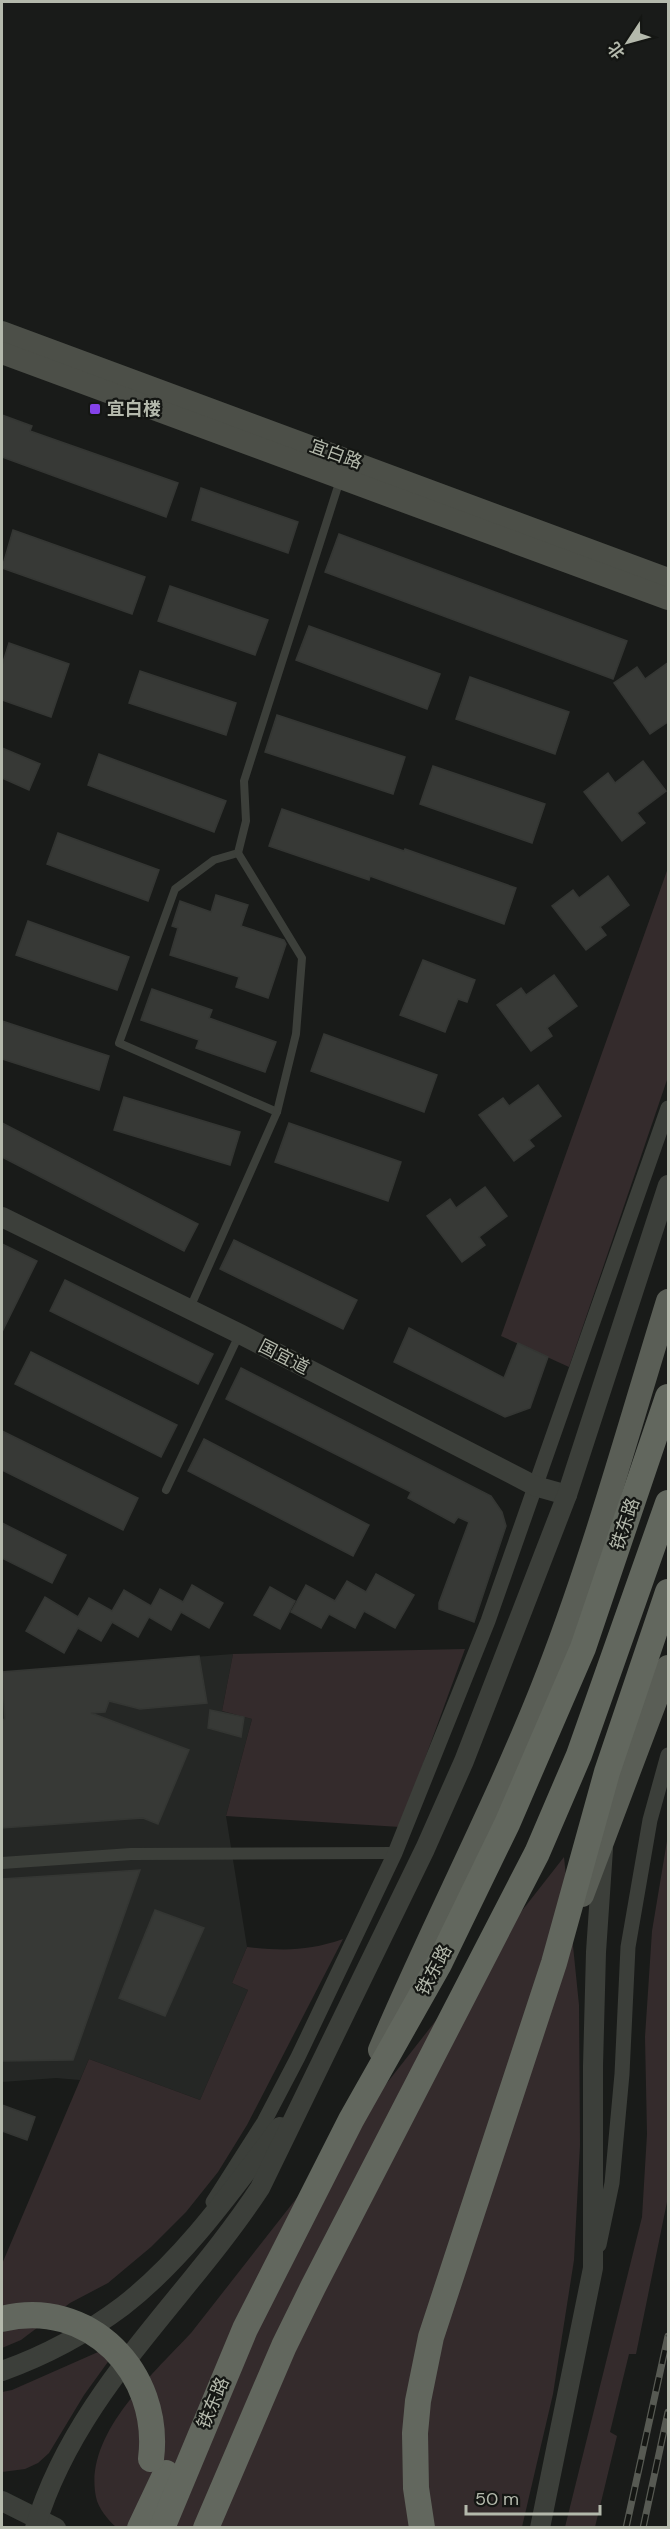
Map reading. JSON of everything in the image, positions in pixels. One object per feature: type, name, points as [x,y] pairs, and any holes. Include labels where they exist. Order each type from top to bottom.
[{"type":"highway","name":"铁东路","points":[[162,2528],[245,2329],[351,2120],[439,1964],[507,1824],[583,1648],[669,1397]]},
{"type":"highway","name":"铁东路","points":[[206,2528],[284,2346],[537,1852],[579,1755],[669,1503]]},
{"type":"highway","points":[[422,2528],[416,2488],[415,2453],[418,2401],[422,2373],[438,2311],[554,1963],[607,1772],[669,1592]]},
{"type":"highway","points":[[2,2319],[20,2315],[49,2316],[64,2320],[81,2326],[101,2338],[124,2359],[145,2395],[150,2410],[154,2438],[136,2528]]},
{"type":"highway","points":[[140,2528],[189,2421],[245,2329]]},
{"type":"main road","name":"宜白路","points":[[2,332],[669,599]]},
{"type":"main road","name":"宜白路","points":[[2,353],[669,579]]},
{"type":"main road","points":[[351,2120],[400,2002],[468,1859],[542,1688],[584,1570],[669,1300]]},
{"type":"main road","points":[[554,1963],[603,1843],[669,1667]]},
{"type":"street","points":[[189,2241],[264,2122],[298,2057],[395,1853],[488,1621],[669,1108]]},
{"type":"street","points":[[36,2523],[68,2448],[99,2396],[138,2344],[237,2223],[260,2188],[426,1849],[464,1761],[567,1495],[669,1185]]},
{"type":"street","name":"国宜道","points":[[2,1217],[240,1334],[535,1486],[567,1495]]},
{"type":"street","points":[[540,2528],[612,2183],[622,2074],[628,1947],[650,1820],[669,1755]]},
{"type":"street","points":[[593,2268],[596,1952],[607,1772]]},
{"type":"street","points":[[2,1863],[130,1854],[395,1853]]},
{"type":"street","points":[[2,2371],[56,2347],[122,2306],[152,2280],[189,2241],[246,2172],[307,2091]]},
{"type":"street","points":[[2,2501],[36,2523],[56,2528]]},
{"type":"lane","points":[[189,1309],[277,1112],[296,1034],[302,958],[238,853],[246,821],[244,781],[344,467]]},
{"type":"lane","points":[[238,853],[214,860],[175,889],[119,1043],[277,1112]]},
{"type":"lane","points":[[166,1490],[240,1334]]},
{"type":"shaded area","points":[[668,868],[668,1077],[569,1367],[501,1336]]},
{"type":"shaded area","points":[[465,1649],[400,1827],[226,1816],[252,1719],[222,1711],[233,1654]]},
{"type":"shaded area","points":[[233,1654],[222,1711],[252,1719],[226,1816],[247,1947],[232,1983],[248,1990],[200,2100],[89,2059],[80,2080],[56,2078],[2,2082],[2,1672]]},
{"type":"shaded area","points":[[668,1835],[668,2197],[636,2354],[629,2354],[610,2432],[617,2436],[595,2527],[565,2527],[642,2217],[647,2134],[645,2037],[652,1931]]},
{"type":"shaded area","points":[[564,1857],[579,2005],[580,2145],[574,2260],[553,2394],[522,2527],[116,2527],[104,2514],[97,2501],[95,2474],[100,2451],[124,2407],[191,2333]]},
{"type":"shaded area","points":[[343,1939],[247,2125],[218,2172],[186,2212],[151,2247],[108,2283],[70,2303],[21,2340],[2,2348],[2,2264],[89,2059],[200,2100],[248,1990],[232,1983],[247,1947],[296,1949]]},
{"type":"shaded area","points":[[123,2341],[84,2395],[49,2453],[38,2463],[25,2469],[2,2472],[2,2392],[12,2390]]},
{"type":"building","points":[[2,415],[32,426],[30,431],[178,483],[166,517],[2,457]]},
{"type":"building","points":[[201,488],[298,522],[288,553],[192,520]]},
{"type":"building","points":[[13,530],[145,577],[132,614],[2,568]]},
{"type":"building","points":[[339,534],[627,641],[613,679],[325,572]]},
{"type":"building","points":[[170,586],[268,620],[255,655],[158,621]]},
{"type":"building","points":[[309,626],[440,674],[427,709],[296,660]]},
{"type":"building","points":[[9,643],[69,664],[51,717],[2,700],[2,665]]},
{"type":"building","points":[[669,662],[669,721],[650,734],[614,683],[637,667],[645,679]]},
{"type":"building","points":[[140,671],[236,703],[226,735],[129,703]]},
{"type":"building","points":[[470,677],[569,712],[555,754],[456,719]]},
{"type":"building","points":[[277,715],[405,757],[393,794],[265,752]]},
{"type":"building","points":[[2,748],[40,764],[29,790],[2,778]]},
{"type":"building","points":[[99,754],[226,801],[214,832],[88,785]]},
{"type":"building","points":[[643,761],[666,791],[637,813],[645,823],[622,841],[584,792],[608,773],[615,783]]},
{"type":"building","points":[[433,766],[545,804],[532,843],[420,804]]},
{"type":"building","points":[[282,809],[516,888],[504,924],[370,876],[369,880],[269,846]]},
{"type":"building","points":[[58,833],[159,870],[148,901],[47,864]]},
{"type":"building","points":[[608,876],[629,905],[600,927],[606,935],[586,950],[552,906],[573,890],[579,898]]},
{"type":"building","points":[[216,895],[248,905],[241,926],[284,940],[286,944],[268,998],[236,987],[239,977],[170,955],[178,928],[172,926],[180,901],[211,912]]},
{"type":"building","points":[[28,921],[129,957],[117,990],[16,955]]},
{"type":"building","points":[[423,960],[475,980],[467,1002],[458,999],[445,1032],[400,1015]]},
{"type":"building","points":[[554,975],[577,1006],[547,1028],[552,1036],[531,1051],[497,1005],[521,988],[526,995]]},
{"type":"building","points":[[152,989],[212,1010],[209,1018],[276,1042],[265,1072],[196,1048],[199,1040],[141,1020]]},
{"type":"building","points":[[2,1021],[109,1056],[99,1090],[2,1059]]},
{"type":"building","points":[[324,1034],[437,1075],[424,1112],[311,1071]]},
{"type":"building","points":[[538,1085],[561,1116],[529,1140],[534,1146],[514,1161],[479,1115],[503,1098],[509,1106]]},
{"type":"building","points":[[124,1097],[240,1132],[230,1165],[114,1130]]},
{"type":"building","points":[[2,1123],[198,1224],[184,1251],[2,1157]]},
{"type":"building","points":[[289,1123],[401,1162],[388,1201],[275,1162]]},
{"type":"building","points":[[485,1187],[507,1216],[479,1237],[485,1245],[462,1262],[427,1216],[450,1199],[456,1208]]},
{"type":"building","points":[[234,1240],[357,1300],[343,1329],[220,1269]]},
{"type":"building","points":[[2,1244],[37,1261],[2,1332]]},
{"type":"building","points":[[65,1280],[213,1354],[198,1384],[50,1311]]},
{"type":"building","points":[[409,1328],[504,1378],[518,1343],[548,1357],[530,1408],[505,1417],[394,1362]]},
{"type":"building","points":[[31,1352],[177,1425],[161,1457],[15,1384]]},
{"type":"building","points":[[241,1368],[491,1496],[502,1512],[506,1526],[474,1622],[439,1609],[439,1603],[469,1522],[458,1517],[454,1523],[408,1498],[411,1492],[226,1399]]},
{"type":"building","points":[[2,1431],[138,1498],[123,1530],[2,1470]]},
{"type":"building","points":[[204,1439],[369,1525],[353,1556],[188,1471]]},
{"type":"building","points":[[2,1523],[66,1555],[52,1583],[2,1558]]},
{"type":"building","points":[[376,1574],[414,1595],[395,1628],[364,1611],[355,1628],[329,1614],[321,1628],[291,1612],[306,1585],[335,1601],[347,1581],[366,1592]]},
{"type":"building","points":[[192,1585],[223,1603],[209,1628],[181,1612],[171,1630],[149,1617],[138,1637],[112,1622],[101,1641],[78,1628],[64,1653],[26,1631],[45,1597],[78,1617],[89,1598],[112,1611],[124,1590],[151,1606],[160,1589],[183,1602]]},
{"type":"building","points":[[270,1587],[295,1601],[280,1629],[254,1615]]},
{"type":"building","points":[[199,1656],[207,1703],[140,1709],[109,1701],[105,1712],[91,1713],[189,1750],[158,1824],[143,1818],[2,1828],[2,1720],[5,1719],[2,1672]]},
{"type":"building","points":[[210,1710],[244,1717],[241,1737],[208,1728]]},
{"type":"building","points":[[140,1870],[73,2060],[2,2061],[2,1879]]},
{"type":"building","points":[[155,1910],[204,1928],[165,2016],[119,1998]]},
{"type":"building","points":[[2,2105],[35,2117],[27,2140],[2,2131]]},
{"type":"railway","points":[[626,2528],[668,2336]]},
{"type":"railway","points":[[643,2528],[668,2412]]},
{"type":"place","name":"宜白楼","points":[[95,409]]}]
